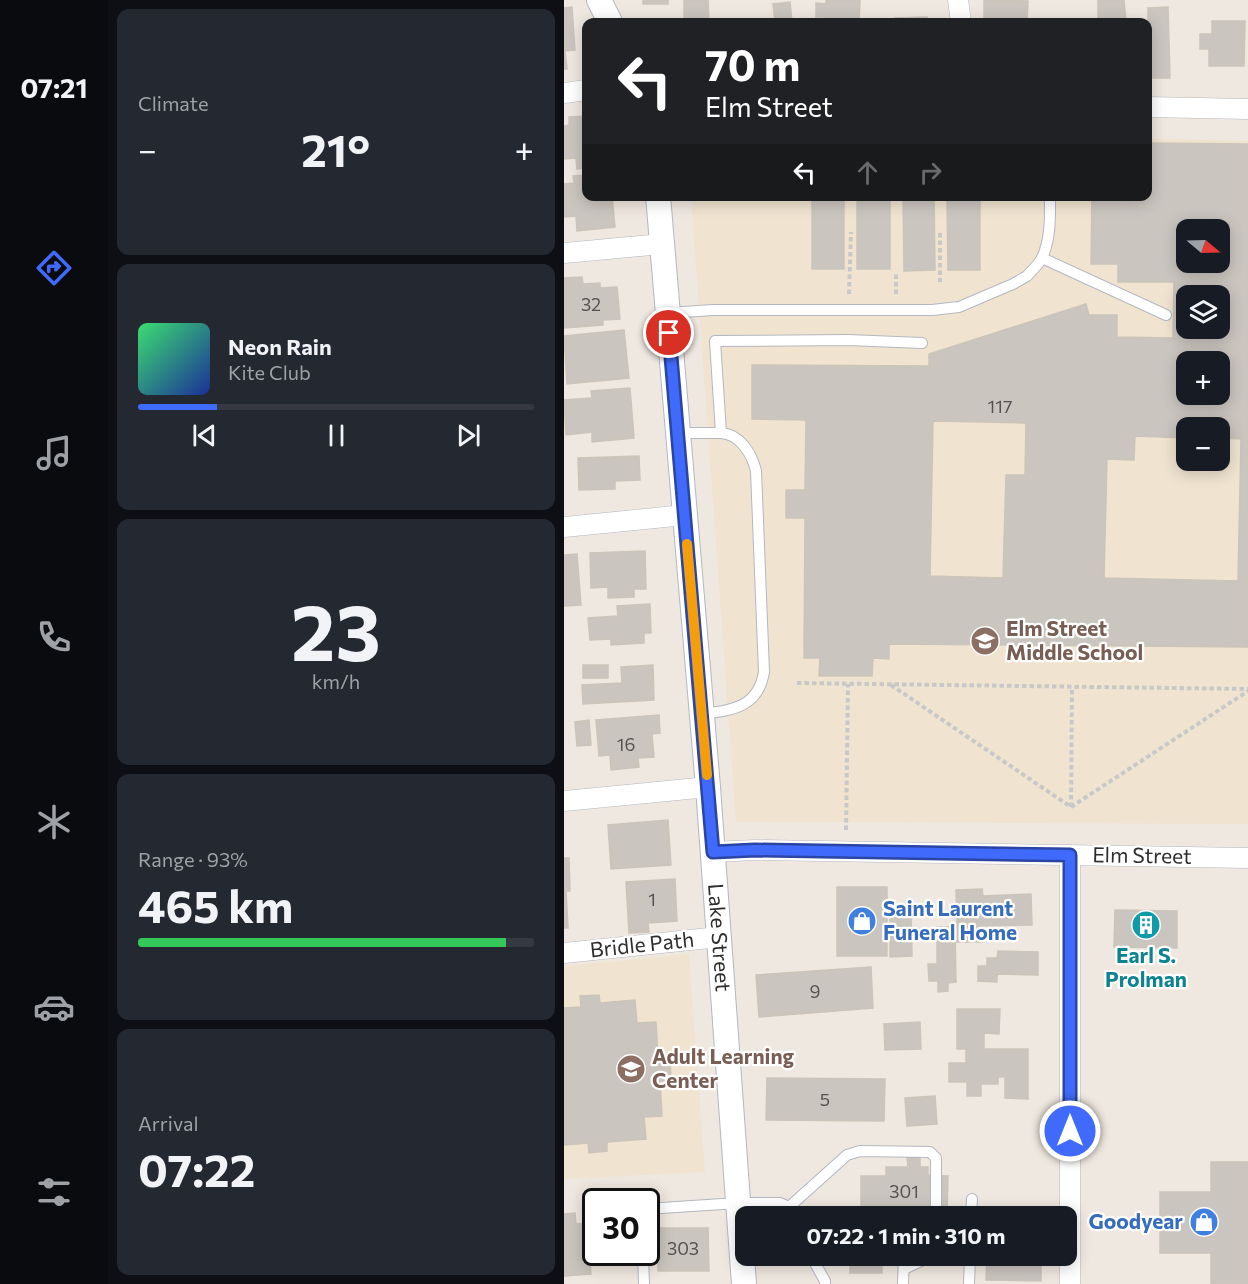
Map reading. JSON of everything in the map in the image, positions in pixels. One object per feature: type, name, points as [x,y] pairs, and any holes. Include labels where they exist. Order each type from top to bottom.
[{"type":"street","points":[[599,0],[608,18]]},
{"type":"street","points":[[958,0],[960,18]]},
{"type":"street","points":[[564,93],[582,91]]},
{"type":"street","points":[[1152,107],[1248,109]]},
{"type":"street","name":"Lake Street","points":[[658,201],[708,787],[744,1284]]},
{"type":"street","points":[[564,254],[662,244]]},
{"type":"street","points":[[564,527],[685,515]]},
{"type":"street","points":[[564,801],[708,787]]},
{"type":"street","name":"Elm Street","points":[[713,852],[755,850],[1248,858]]},
{"type":"street","points":[[1070,855],[1070,1284]]},
{"type":"street","name":"Bridle Path","points":[[564,952],[719,937]]},
{"type":"lane","points":[[668,313],[712,309],[932,310],[949,309],[968,304],[1021,280],[1033,270],[1046,250],[1050,201]]},
{"type":"lane","points":[[1042,258],[1166,315]]},
{"type":"lane","points":[[721,433],[715,341],[848,340],[922,343]]},
{"type":"lane","points":[[678,433],[730,434],[738,439],[749,454],[756,471],[764,672],[758,692],[749,702],[730,710],[702,714]]},
{"type":"lane","points":[[796,1206],[847,1155],[860,1151],[930,1152],[936,1158],[936,1206]]},
{"type":"lane","points":[[972,1199],[972,1206]]},
{"type":"lane","points":[[660,1208],[738,1203],[780,1203],[783,1206]]},
{"type":"lane","points":[[643,1266],[644,1284]]},
{"type":"lane","points":[[817,1266],[825,1284]]},
{"type":"lane","points":[[903,1284],[904,1269],[910,1266]]},
{"type":"lane","points":[[969,1284],[970,1266]]},
{"type":"path","points":[[849,298],[851,232]]},
{"type":"path","points":[[940,233],[940,282]]},
{"type":"path","points":[[896,274],[896,298]]},
{"type":"path","points":[[797,683],[1248,690]]},
{"type":"path","points":[[845,852],[848,684]]},
{"type":"path","points":[[890,684],[1071,807]]},
{"type":"path","points":[[1071,807],[1072,687]]},
{"type":"path","points":[[1071,807],[1248,690]]},
{"type":"shaded area","name":"Elm Street Middle School","points":[[1152,138],[1248,141],[1248,824],[736,822],[691,201],[1152,201]]},
{"type":"shaded area","name":"Adult Learning Center","points":[[689,954],[705,1172],[564,1179],[564,966]]},
{"type":"building","points":[[643,0],[668,0],[668,4],[643,4]]},
{"type":"building","points":[[684,0],[708,0],[709,18],[684,18]]},
{"type":"building","points":[[826,0],[860,0],[859,18],[816,17],[816,3],[826,4]]},
{"type":"building","points":[[984,0],[1028,1],[1027,18],[984,18]]},
{"type":"building","points":[[1098,0],[1124,0],[1126,18],[1098,18]]},
{"type":"building","points":[[790,2],[792,18],[775,18],[773,4]]},
{"type":"building","points":[[572,7],[575,50],[565,51],[567,69],[564,69],[564,8]]},
{"type":"building","points":[[1168,7],[1170,78],[1152,78],[1152,18],[1148,18],[1148,8]]},
{"type":"building","points":[[1212,21],[1245,21],[1244,66],[1209,66],[1209,49],[1200,49],[1200,34],[1212,34]]},
{"type":"building","points":[[582,116],[582,168],[577,169],[576,158],[564,159],[564,126],[569,125],[569,117]]},
{"type":"building","points":[[1152,143],[1248,144],[1248,647],[889,644],[889,659],[873,658],[872,676],[819,676],[820,658],[804,658],[805,518],[786,518],[786,490],[805,490],[806,420],[752,419],[752,365],[929,366],[929,354],[1086,304],[1089,315],[1117,315],[1117,337],[1173,338],[1174,282],[1118,282],[1118,264],[1091,264],[1092,201],[1152,201]],"holes":[[[1176,417],[1230,417],[1230,438],[1241,439],[1238,581],[1104,578],[1107,459],[1134,460],[1135,436],[1176,438]],[[933,421],[1026,423],[1025,475],[1006,475],[1003,578],[930,576]]]},
{"type":"building","points":[[582,175],[582,201],[612,201],[615,227],[577,231],[576,216],[564,217],[564,184],[574,183],[573,176]]},
{"type":"building","points":[[812,201],[844,201],[844,269],[812,269]]},
{"type":"building","points":[[857,201],[890,201],[890,269],[857,269]]},
{"type":"building","points":[[903,201],[934,201],[935,270],[904,271]]},
{"type":"building","points":[[947,201],[980,201],[980,270],[948,270]]},
{"type":"building","points":[[582,277],[583,284],[600,283],[600,288],[617,287],[620,319],[603,320],[603,325],[564,328],[564,278]]},
{"type":"building","points":[[624,330],[629,378],[567,384],[564,336]]},
{"type":"building","points":[[630,388],[634,438],[592,442],[592,432],[566,435],[564,400],[592,398],[591,391]]},
{"type":"building","points":[[639,456],[640,480],[615,481],[615,489],[579,490],[578,458]]},
{"type":"building","points":[[645,551],[646,589],[634,589],[634,597],[608,598],[608,587],[591,588],[590,553]]},
{"type":"building","points":[[577,554],[581,605],[564,606],[564,555]]},
{"type":"building","points":[[650,604],[651,633],[644,633],[644,643],[611,645],[611,639],[590,640],[588,618],[618,616],[617,606]]},
{"type":"building","points":[[583,665],[608,665],[608,678],[583,678]]},
{"type":"building","points":[[653,665],[654,700],[583,704],[582,685],[622,683],[621,667]]},
{"type":"building","points":[[659,715],[660,733],[652,734],[654,757],[638,758],[639,767],[611,770],[610,755],[599,756],[596,720]]},
{"type":"building","points":[[589,720],[591,745],[577,746],[575,722]]},
{"type":"building","points":[[668,820],[671,865],[611,869],[608,825]]},
{"type":"building","points":[[564,858],[569,858],[570,891],[566,891],[568,928],[564,928]]},
{"type":"building","points":[[675,879],[677,921],[648,923],[649,932],[629,933],[626,882]]},
{"type":"building","name":"Saint Laurent Funeral Home","points":[[837,887],[887,887],[887,956],[837,956]]},
{"type":"building","points":[[982,889],[983,896],[1031,894],[1032,925],[982,926],[982,942],[957,942],[956,890]]},
{"type":"building","name":"Earl S. Prolman","points":[[1115,910],[1177,911],[1177,948],[1114,947]]},
{"type":"building","points":[[911,917],[912,956],[890,957],[890,918]]},
{"type":"building","points":[[937,927],[955,927],[956,982],[948,983],[948,991],[938,992],[938,981],[929,981],[928,964],[937,964]]},
{"type":"building","points":[[998,951],[1038,952],[1038,975],[997,974],[997,982],[978,981],[978,966],[987,966],[987,958],[997,958]]},
{"type":"building","points":[[871,967],[873,1008],[759,1017],[756,975]]},
{"type":"building","points":[[599,995],[600,1003],[635,1000],[637,1023],[656,1022],[658,1057],[670,1057],[671,1080],[660,1081],[662,1116],[644,1117],[646,1139],[607,1142],[607,1151],[589,1153],[588,1143],[564,1145],[564,1008],[581,1007],[580,996]]},
{"type":"building","points":[[957,1009],[1000,1009],[999,1034],[984,1033],[984,1049],[1028,1049],[1028,1099],[1005,1098],[1005,1077],[998,1077],[998,1084],[981,1084],[981,1096],[967,1096],[967,1082],[949,1082],[949,1063],[966,1063],[966,1049],[957,1049]]},
{"type":"building","points":[[920,1022],[921,1049],[885,1050],[884,1024]]},
{"type":"building","points":[[767,1078],[885,1079],[884,1121],[766,1120]]},
{"type":"building","points":[[935,1096],[937,1124],[907,1126],[905,1098]]},
{"type":"building","points":[[907,1157],[920,1158],[920,1167],[928,1167],[928,1175],[948,1176],[947,1206],[861,1206],[861,1176],[886,1176],[886,1167],[908,1167]]},
{"type":"building","name":"Goodyear","points":[[1211,1162],[1248,1162],[1248,1284],[1211,1284],[1211,1253],[1160,1253],[1160,1192],[1211,1192]]},
{"type":"building","points":[[575,1213],[576,1224],[582,1223],[582,1266],[590,1266],[591,1274],[564,1276],[564,1214]]},
{"type":"building","points":[[660,1228],[708,1228],[709,1271],[658,1271]]},
{"type":"building","points":[[850,1266],[882,1266],[882,1273],[850,1273]]},
{"type":"building","points":[[987,1266],[1041,1266],[1041,1281],[986,1280]]},
{"type":"slow traffic","points":[[687,544],[707,775]]},
{"type":"place","name":"Elm Street Middle School","points":[[985,641]]},
{"type":"place","name":"Saint Laurent Funeral Home","points":[[862,921]]},
{"type":"place","name":"Earl S. Prolman","points":[[1146,925]]},
{"type":"place","name":"Adult Learning Center","points":[[631,1069]]},
{"type":"place","name":"Goodyear","points":[[1204,1222]]},
{"type":"route","points":[[669,333],[713,852],[755,850],[1070,855],[1070,1131]]}]
